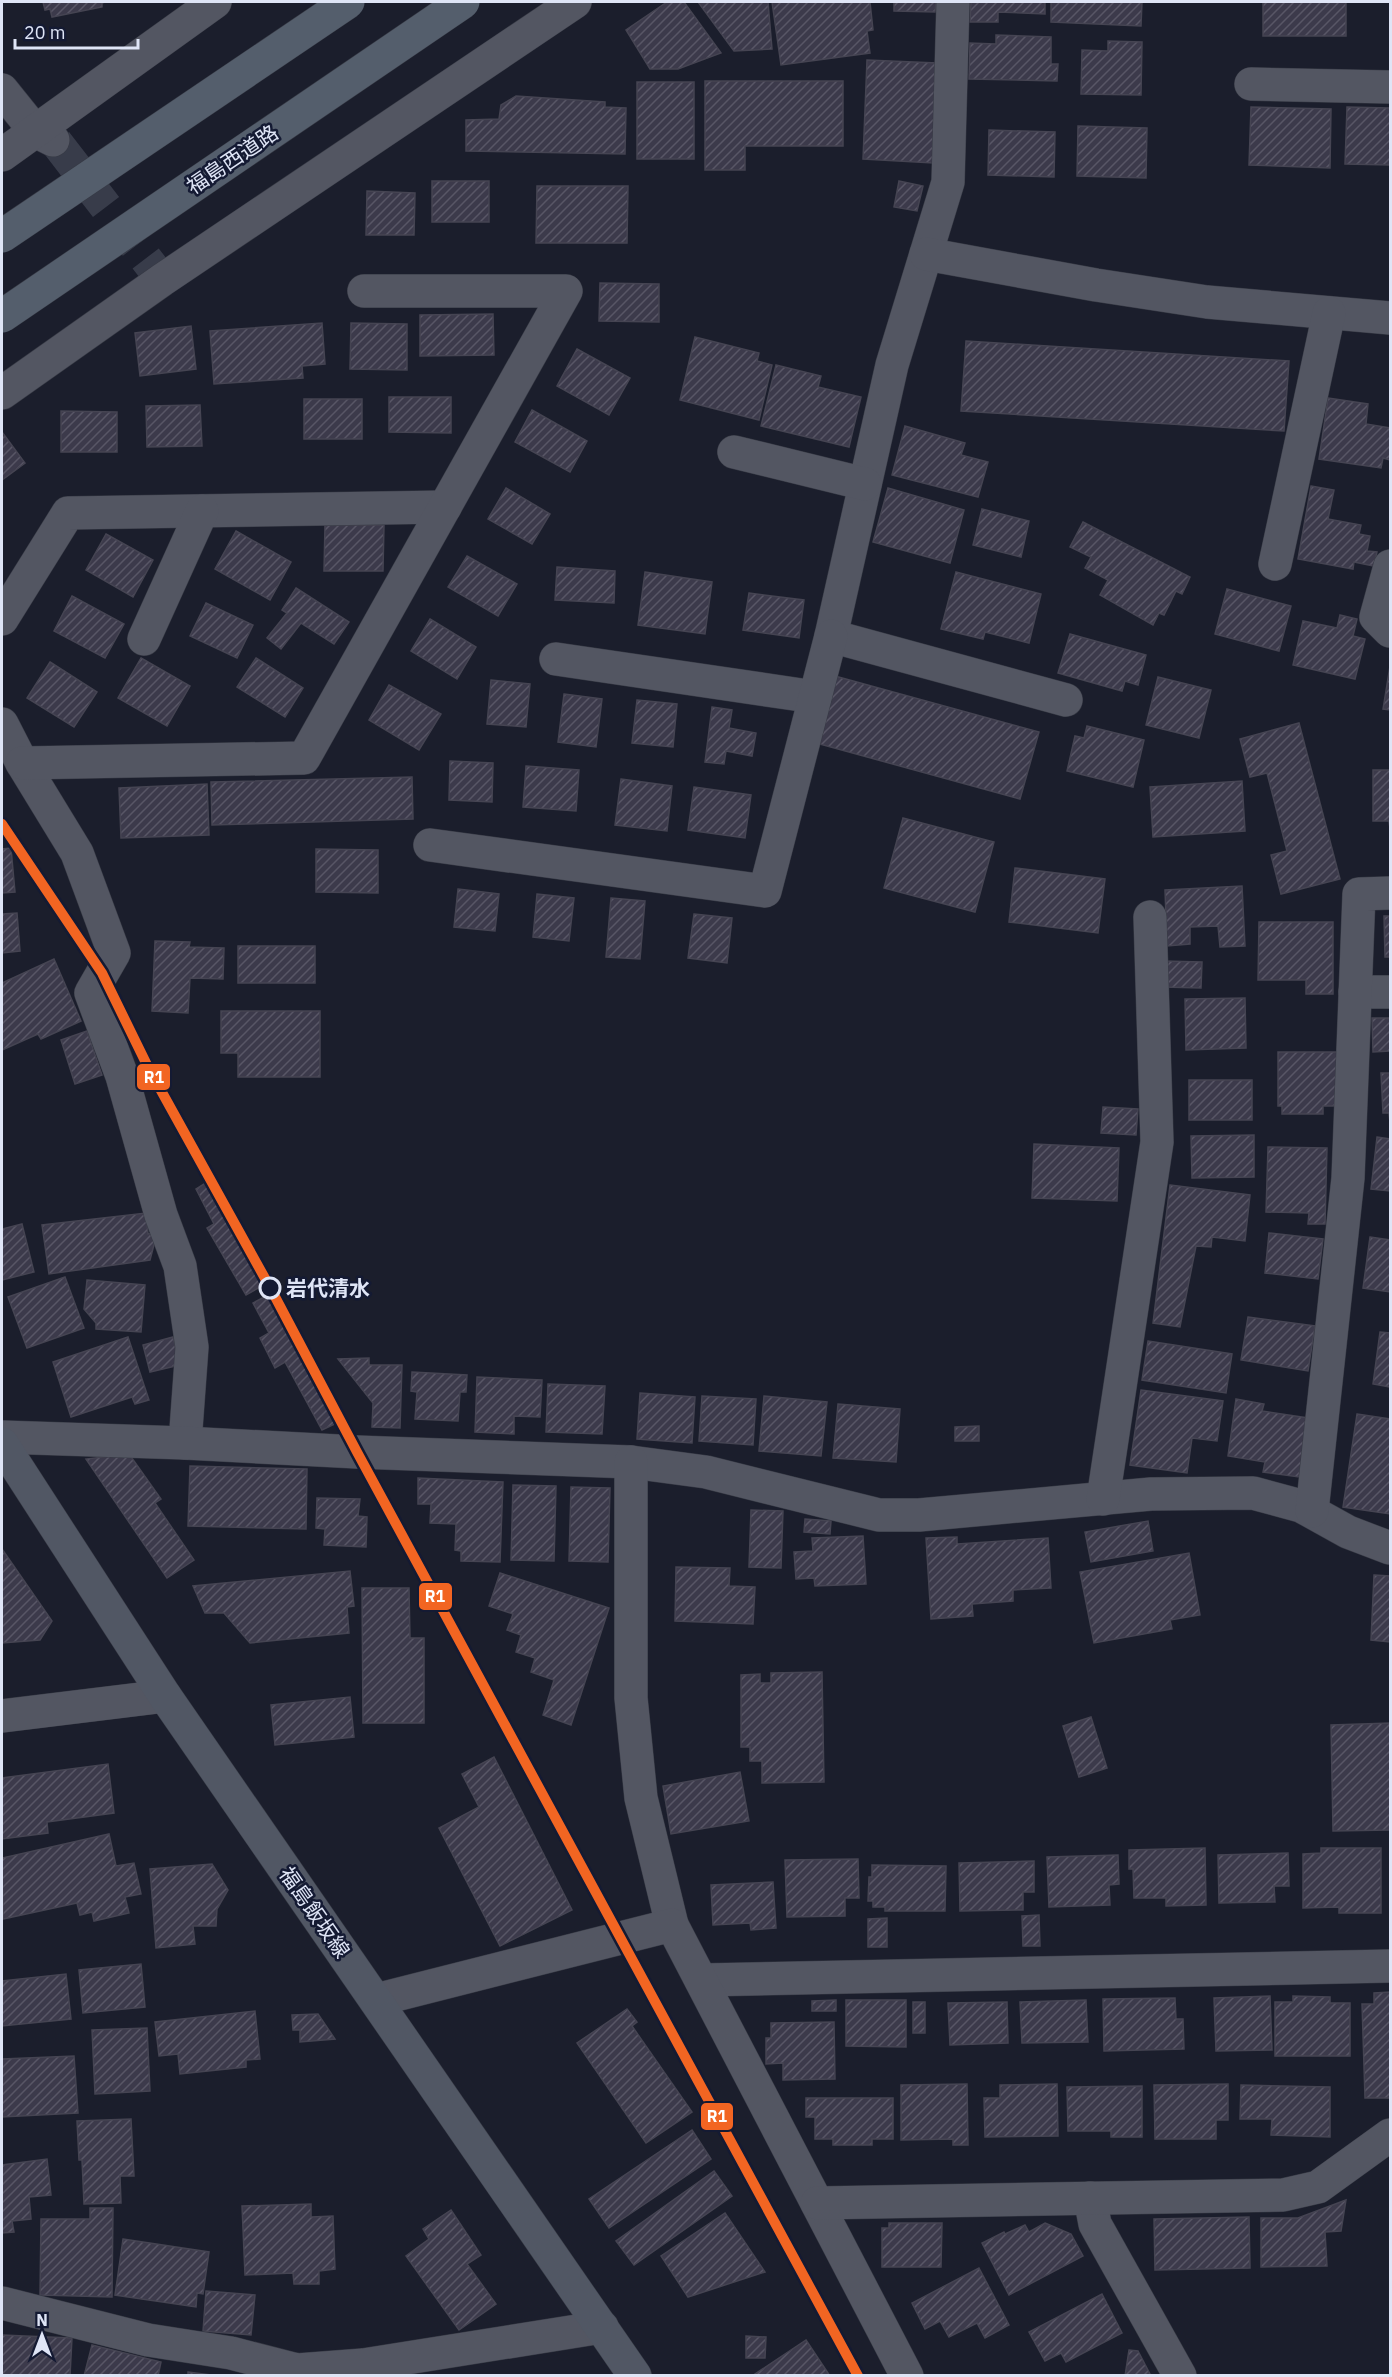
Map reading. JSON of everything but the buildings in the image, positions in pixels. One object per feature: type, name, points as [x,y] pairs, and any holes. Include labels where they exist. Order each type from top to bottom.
[{"type":"highway","points":[[2,236],[348,2]]},
{"type":"highway","name":"福島西道路","points":[[2,316],[463,2]]},
{"type":"main road","name":"福島飯坂線","points":[[2,1444],[165,1696],[635,2376]]},
{"type":"street","points":[[2,155],[46,136],[215,2]]},
{"type":"street","points":[[2,393],[157,274],[575,2]]},
{"type":"street","points":[[430,845],[765,891],[831,636],[892,365],[948,182],[952,2]]},
{"type":"street","points":[[1251,84],[1390,87]]},
{"type":"street","points":[[2,90],[46,136]]},
{"type":"street","points":[[926,254],[1096,285],[1207,302],[1390,318]]},
{"type":"street","points":[[22,763],[304,758],[566,291],[364,291]]},
{"type":"street","points":[[1275,564],[1329,313]]},
{"type":"street","points":[[734,452],[865,484]]},
{"type":"street","points":[[2,619],[68,513],[445,507]]},
{"type":"street","points":[[144,639],[201,511]]},
{"type":"street","points":[[1390,566],[1376,617],[1390,632]]},
{"type":"street","points":[[831,636],[1066,700]]},
{"type":"street","points":[[556,659],[815,697]]},
{"type":"street","points":[[2,724],[22,763],[77,853],[114,952],[91,993],[122,1076],[161,1215],[180,1266],[192,1347],[185,1443]]},
{"type":"street","points":[[1312,1511],[1348,1178],[1359,894],[1390,893]]},
{"type":"street","points":[[1103,1499],[1156,1142],[1150,917]]},
{"type":"street","points":[[1355,992],[1390,992]]},
{"type":"street","points":[[2,1437],[631,1462],[706,1472],[879,1515],[919,1515],[1151,1494],[1253,1492],[1301,1506],[1348,1532],[1390,1548]]},
{"type":"street","points":[[631,1462],[631,1698],[641,1798],[672,1925],[907,2376]]},
{"type":"street","points":[[2,1716],[165,1696]]},
{"type":"street","points":[[376,2000],[672,1925]]},
{"type":"street","points":[[701,1980],[1390,1966]]},
{"type":"street","points":[[817,2203],[1282,2195],[1318,2187],[1390,2135]]},
{"type":"street","points":[[1090,2198],[1095,2224],[1180,2376]]},
{"type":"street","points":[[2,2304],[148,2340],[231,2353],[298,2373],[363,2365],[602,2327]]},
{"type":"tunnel","points":[[56,142],[153,268]]},
{"type":"transit line","name":"R1","points":[[2,824],[102,973],[148,1067],[272,1291],[858,2376]]},
{"type":"place","name":"岩代清水","points":[[270,1288]]}]
